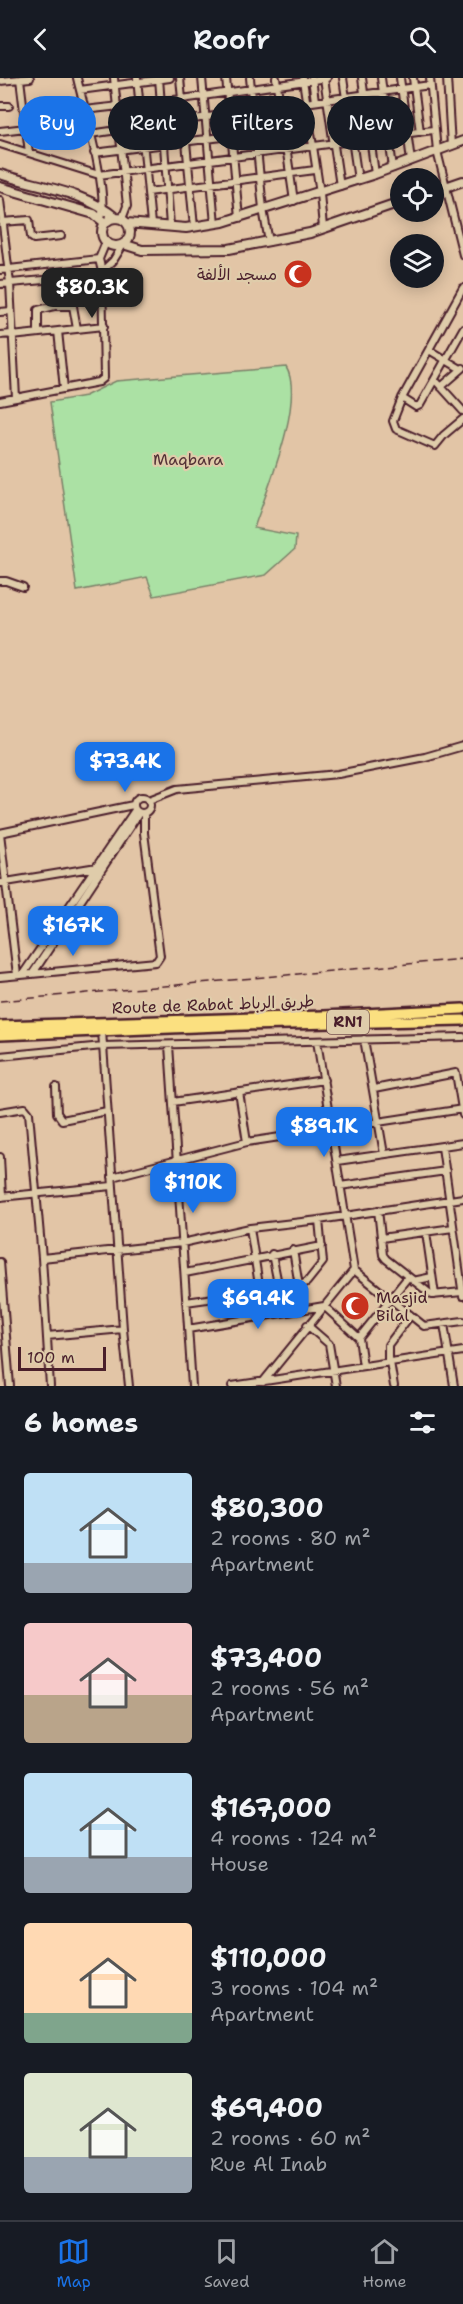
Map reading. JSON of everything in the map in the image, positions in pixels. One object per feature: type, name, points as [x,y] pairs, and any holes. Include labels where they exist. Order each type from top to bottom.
[{"type":"main road","name":"Route de Rabat طريق الرباط","points":[[0,1026],[356,1015],[463,1008]]},
{"type":"main road","name":"Route de Rabat طريق الرباط","points":[[0,1035],[463,1020]]},
{"type":"street","points":[[0,81],[26,78],[26,96]]},
{"type":"street","points":[[77,78],[81,96]]},
{"type":"street","points":[[114,78],[115,96]]},
{"type":"street","points":[[80,90],[114,86],[137,80],[170,78]]},
{"type":"street","points":[[180,78],[182,96]]},
{"type":"street","points":[[202,78],[215,224]]},
{"type":"street","points":[[226,78],[227,96]]},
{"type":"street","points":[[250,78],[252,96]]},
{"type":"street","points":[[198,96],[251,88],[277,81],[325,78],[327,96]]},
{"type":"street","points":[[343,78],[346,96]]},
{"type":"street","points":[[362,78],[364,95]]},
{"type":"street","points":[[381,78],[383,96]]},
{"type":"street","points":[[400,78],[403,96]]},
{"type":"street","points":[[413,78],[420,132]]},
{"type":"street","points":[[447,78],[451,146]]},
{"type":"street","points":[[159,79],[161,96]]},
{"type":"street","points":[[312,79],[314,96]]},
{"type":"street","points":[[137,80],[139,96]]},
{"type":"street","points":[[303,80],[305,96]]},
{"type":"street","points":[[277,81],[279,96]]},
{"type":"street","points":[[358,96],[414,87],[430,82],[437,151],[463,255]]},
{"type":"street","points":[[315,101],[327,100]]},
{"type":"street","points":[[0,106],[9,106]]},
{"type":"street","points":[[198,119],[210,117]]},
{"type":"street","points":[[0,131],[18,129]]},
{"type":"street","points":[[414,132],[434,130]]},
{"type":"street","points":[[198,141],[208,140]]},
{"type":"street","points":[[390,150],[393,168],[463,141]]},
{"type":"street","points":[[0,144],[99,175],[295,150]]},
{"type":"street","points":[[93,150],[104,208],[102,235],[106,242],[116,246],[123,245],[142,250],[229,249],[269,242],[323,228],[390,205]]},
{"type":"street","points":[[94,153],[120,150],[127,206],[122,220]]},
{"type":"street","points":[[143,150],[151,224]]},
{"type":"street","points":[[165,150],[170,226]]},
{"type":"street","points":[[187,150],[194,227]]},
{"type":"street","points":[[232,150],[239,218]]},
{"type":"street","points":[[257,150],[269,242]]},
{"type":"street","points":[[313,150],[323,228]]},
{"type":"street","points":[[334,150],[340,186]]},
{"type":"street","points":[[353,150],[358,180]]},
{"type":"street","points":[[372,150],[375,174]]},
{"type":"street","points":[[410,150],[411,161]]},
{"type":"street","points":[[286,151],[294,201]]},
{"type":"street","points":[[0,187],[89,212],[103,220],[194,227],[239,218],[390,169]]},
{"type":"street","points":[[148,192],[315,170]]},
{"type":"street","points":[[0,174],[83,198],[122,220],[130,234],[113,261],[102,272],[92,276],[0,284]]},
{"type":"street","points":[[446,187],[463,181]]},
{"type":"street","points":[[0,200],[3,242],[10,283],[16,398]]},
{"type":"street","points":[[2,222],[29,220],[31,237],[34,239],[62,236]]},
{"type":"street","points":[[0,401],[99,382],[104,378],[102,272],[99,259],[106,242]]},
{"type":"street","points":[[0,270],[99,259]]},
{"type":"street","points":[[53,280],[55,306]]},
{"type":"street","points":[[463,288],[393,418],[396,429],[435,446],[463,419]]},
{"type":"street","points":[[38,333],[38,310],[55,306],[73,306],[77,329]]},
{"type":"street","points":[[0,312],[10,311]]},
{"type":"street","points":[[0,335],[104,326]]},
{"type":"street","points":[[402,398],[418,406],[447,360],[463,329]]},
{"type":"street","points":[[58,331],[64,389]]},
{"type":"street","points":[[429,350],[462,368],[441,387]]},
{"type":"street","points":[[435,380],[463,411]]},
{"type":"street","points":[[0,581],[23,587]]},
{"type":"street","points":[[0,976],[159,960],[144,833],[135,800],[139,797],[149,800],[177,789],[338,774],[425,757],[463,746]]},
{"type":"street","points":[[20,974],[3,883],[0,833],[138,811],[150,808],[149,800]]},
{"type":"street","points":[[20,974],[95,866],[138,811]]},
{"type":"street","points":[[33,973],[104,867],[138,811]]},
{"type":"street","points":[[3,883],[95,866],[104,867]]},
{"type":"street","points":[[102,1031],[129,1386]]},
{"type":"street","points":[[0,1056],[103,1046],[463,1037]]},
{"type":"street","points":[[364,1039],[384,1154]]},
{"type":"street","points":[[317,1041],[354,1270],[424,1326],[463,1321]]},
{"type":"street","points":[[168,1045],[192,1386]]},
{"type":"street","points":[[112,1177],[247,1142],[380,1121],[463,1111],[456,1073],[374,1089]]},
{"type":"street","points":[[173,1102],[324,1080]]},
{"type":"street","points":[[56,1087],[57,1113],[62,1120],[107,1111]]},
{"type":"street","points":[[239,1092],[247,1142]]},
{"type":"street","points":[[0,1112],[25,1108],[28,1111],[42,1258],[50,1386]]},
{"type":"street","points":[[337,1161],[463,1143]]},
{"type":"street","points":[[442,1147],[463,1296]]},
{"type":"street","points":[[0,1156],[1,1197],[112,1186]]},
{"type":"street","points":[[340,1186],[446,1171]]},
{"type":"street","points":[[42,1258],[182,1243],[250,1228],[320,1220],[463,1198]]},
{"type":"street","points":[[378,1210],[383,1255],[428,1293],[435,1295],[462,1292]]},
{"type":"street","points":[[186,1302],[299,1286],[307,1282],[323,1262],[320,1220]]},
{"type":"street","points":[[250,1228],[264,1317]]},
{"type":"street","points":[[381,1238],[453,1228]]},
{"type":"street","points":[[426,1232],[435,1295]]},
{"type":"street","points":[[185,1273],[272,1254],[322,1246]]},
{"type":"street","points":[[293,1250],[299,1286]]},
{"type":"street","points":[[272,1254],[279,1289]]},
{"type":"street","points":[[0,1262],[10,1386]]},
{"type":"street","points":[[262,1382],[354,1270]]},
{"type":"street","points":[[359,1338],[411,1279],[432,1277]]},
{"type":"street","points":[[188,1329],[324,1306]]},
{"type":"street","points":[[324,1306],[359,1338],[363,1366]]},
{"type":"street","points":[[394,1386],[388,1345],[410,1316]]},
{"type":"street","points":[[444,1324],[454,1386]]},
{"type":"street","points":[[307,1325],[329,1344],[336,1386]]},
{"type":"street","points":[[47,1336],[123,1329]]},
{"type":"street","points":[[232,1386],[272,1383],[463,1351]]},
{"type":"green space","name":"Maqbara","points":[[286,367],[291,382],[288,423],[275,470],[254,528],[296,536],[295,549],[266,575],[154,596],[147,577],[77,591],[50,402],[85,396],[116,381]]},
{"type":"railway","points":[[0,1001],[463,959]]},
{"type":"place","name":"مسجد الألفة","points":[[298,274]]},
{"type":"place","name":"Masjid Bilal","points":[[355,1306]]}]
